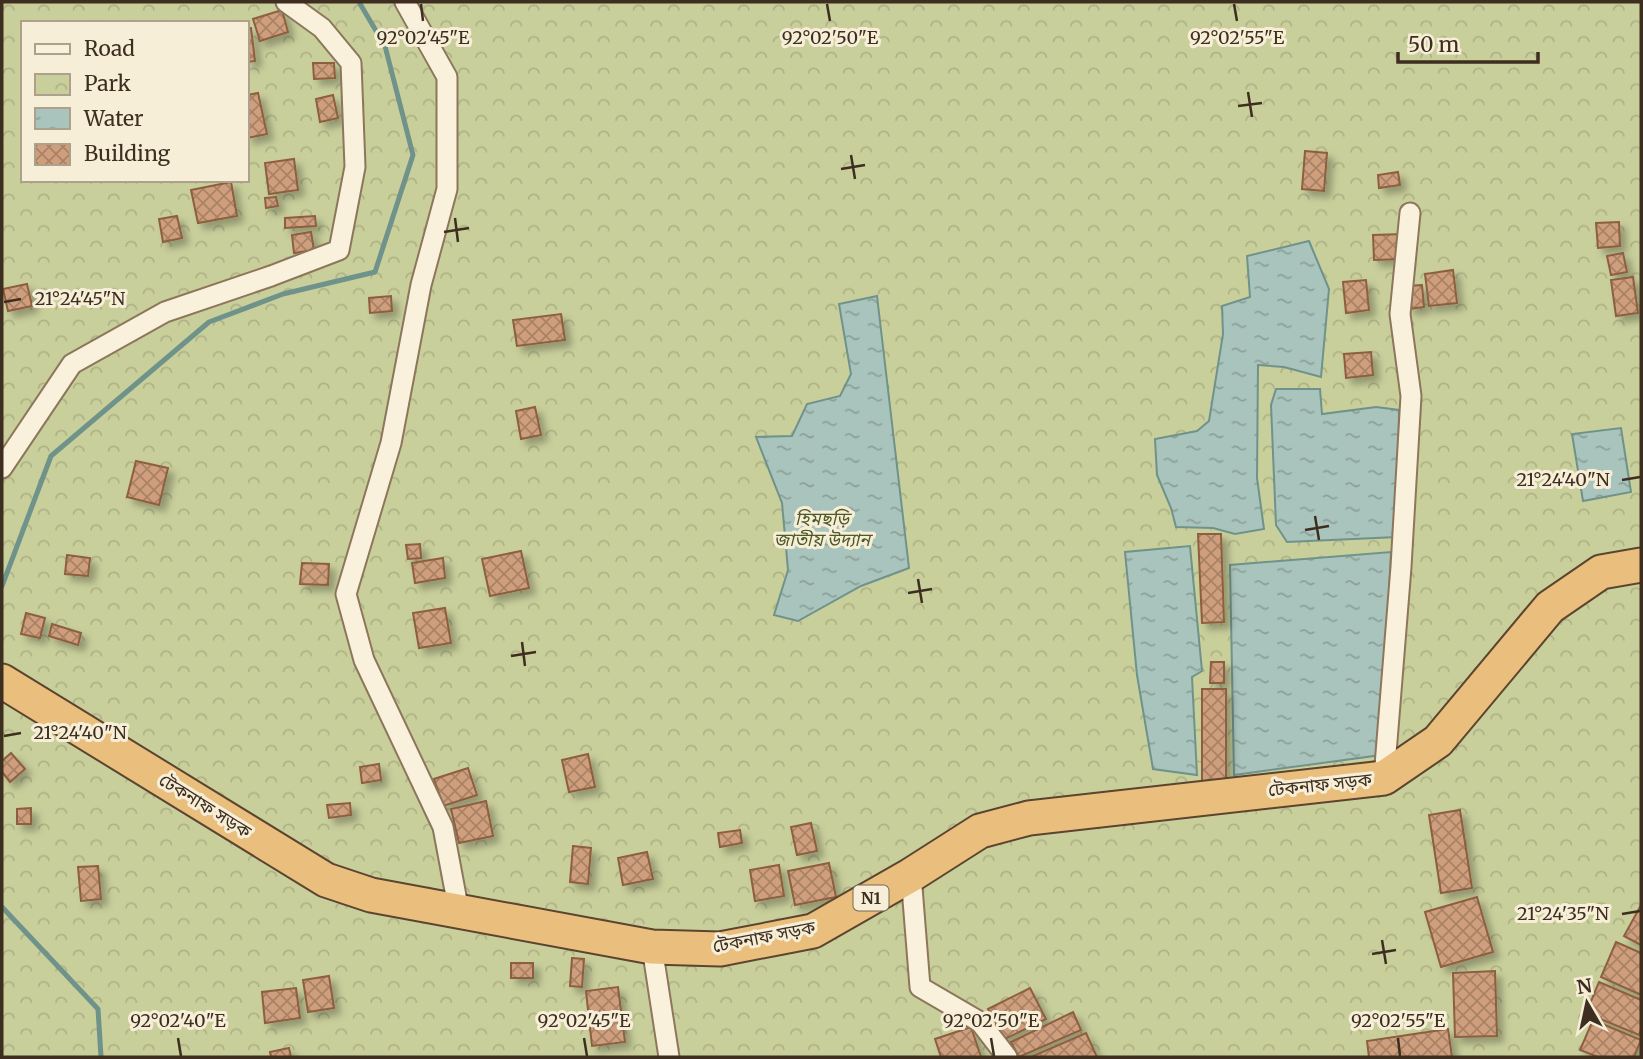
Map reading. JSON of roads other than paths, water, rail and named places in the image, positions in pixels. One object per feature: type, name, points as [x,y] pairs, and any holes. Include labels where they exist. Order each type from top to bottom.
[{"type":"highway","name":"টেকনাফ সড়ক","points":[[2,681],[326,880],[371,895],[652,947],[720,949],[813,931],[911,875],[980,831],[1029,818],[1384,778],[1438,741],[1550,607],[1601,572],[1641,565]]},
{"type":"street","points":[[2,468],[72,364],[165,312],[339,250],[355,167],[351,63],[321,28],[286,2]]},
{"type":"street","points":[[405,2],[447,77],[447,189],[421,285],[391,443],[346,594],[364,660],[443,827],[459,912]]},
{"type":"street","points":[[1384,778],[1411,396],[1400,314],[1410,213]]},
{"type":"street","points":[[911,875],[920,987],[980,1022],[1007,1057]]},
{"type":"street","points":[[652,947],[669,1057]]},
{"type":"water","points":[[1309,241],[1329,289],[1321,377],[1284,367],[1258,365],[1257,478],[1264,529],[1235,534],[1213,528],[1176,527],[1157,475],[1155,439],[1197,431],[1209,421],[1223,334],[1222,306],[1250,297],[1247,256]]},
{"type":"water","points":[[877,296],[909,568],[861,586],[798,621],[774,615],[788,570],[782,503],[756,437],[792,436],[807,404],[840,396],[851,374],[839,304]]},
{"type":"water","points":[[1276,389],[1320,389],[1322,414],[1376,407],[1399,410],[1397,537],[1287,542],[1276,525],[1271,405]]},
{"type":"water","points":[[1621,428],[1631,492],[1583,501],[1572,434]]},
{"type":"water","points":[[1190,546],[1202,671],[1192,677],[1197,775],[1153,769],[1137,675],[1125,552]]},
{"type":"water","points":[[1391,552],[1381,755],[1234,775],[1230,565]]},
{"type":"waterway","points":[[2,586],[51,456],[209,322],[283,294],[375,272],[413,155],[385,46],[359,2]]},
{"type":"waterway","points":[[2,907],[98,1009],[101,1057]]},
{"type":"park label","name":"হিমছড়ি জাতীয় উদ্যান","points":[[822,529]]}]
